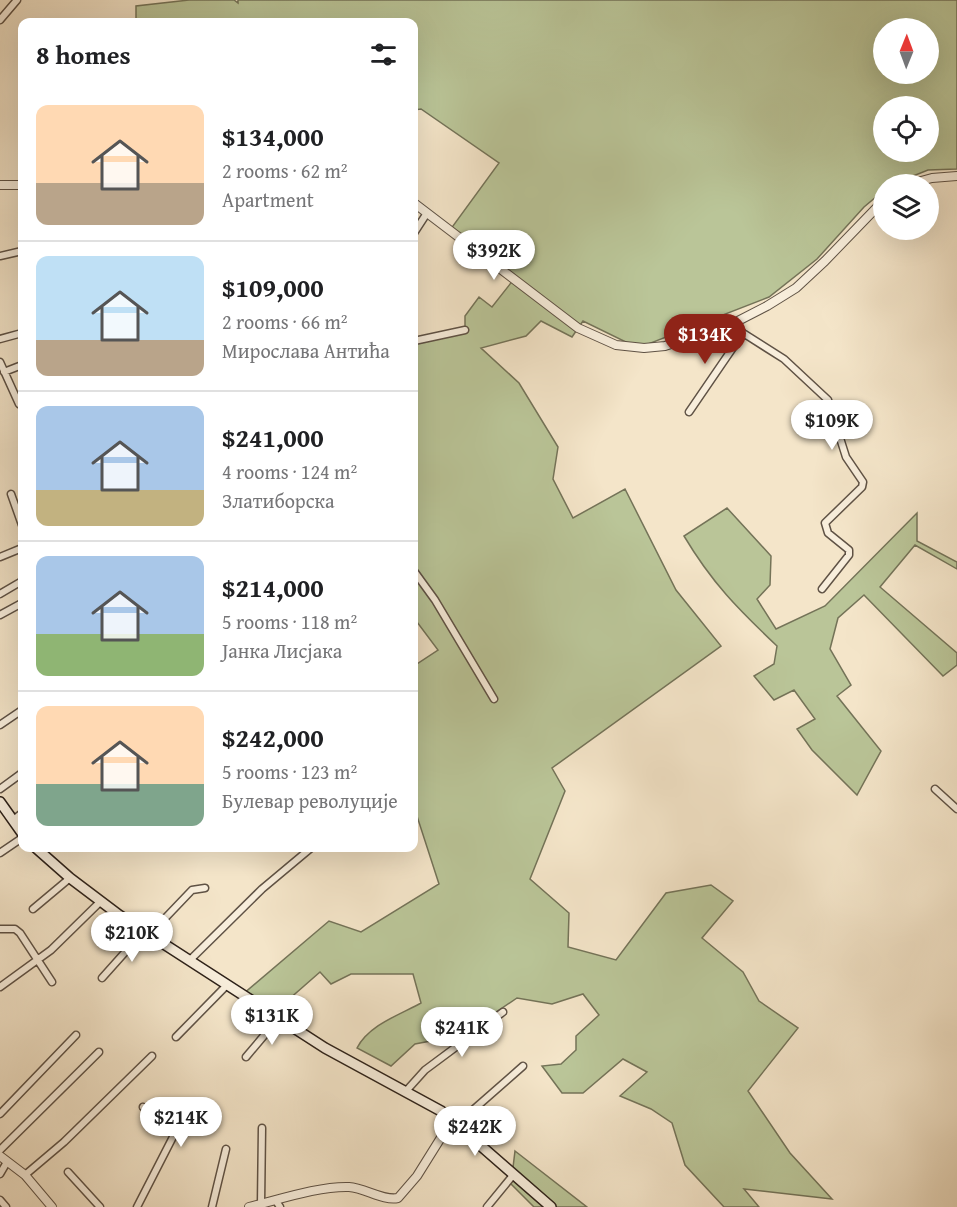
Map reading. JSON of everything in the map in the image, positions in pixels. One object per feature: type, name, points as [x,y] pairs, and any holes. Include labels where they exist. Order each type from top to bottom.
[{"type":"main road","points":[[0,802],[18,828]]},
{"type":"main road","points":[[41,852],[100,902],[146,933],[343,1058],[406,1090],[455,1122],[551,1207]]},
{"type":"street","points":[[0,20],[17,0]]},
{"type":"street","points":[[939,177],[957,176]]},
{"type":"street","points":[[0,185],[18,185]]},
{"type":"street","points":[[418,206],[591,336],[621,346],[655,348],[734,323],[796,288],[873,211]]},
{"type":"street","points":[[418,227],[428,213]]},
{"type":"street","points":[[0,256],[18,252]]},
{"type":"street","points":[[734,323],[743,333],[784,359],[828,400],[846,457],[863,482],[862,487],[825,523],[828,533],[849,550],[849,555],[822,590]]},
{"type":"street","points":[[418,340],[465,330]]},
{"type":"street","points":[[688,412],[743,333]]},
{"type":"street","points":[[0,339],[18,334]]},
{"type":"street","points":[[0,362],[18,402]]},
{"type":"street","points":[[4,372],[18,367]]},
{"type":"street","points":[[11,494],[18,514]]},
{"type":"street","points":[[0,556],[18,549]]},
{"type":"street","points":[[418,577],[435,600],[494,699]]},
{"type":"street","points":[[0,594],[18,583]]},
{"type":"street","points":[[0,615],[18,605]]},
{"type":"street","points":[[0,725],[18,713]]},
{"type":"street","points":[[0,789],[18,776]]},
{"type":"street","points":[[935,789],[957,809]]},
{"type":"street","points":[[12,820],[18,816]]},
{"type":"street","points":[[0,853],[18,841]]},
{"type":"street","points":[[189,960],[262,889],[306,852]]},
{"type":"street","points":[[33,909],[70,878]]},
{"type":"street","points":[[102,978],[192,890],[205,888]]},
{"type":"street","points":[[0,987],[51,950],[100,902]]},
{"type":"street","points":[[0,929],[15,929],[20,933],[52,982]]},
{"type":"street","points":[[176,1037],[226,985]]},
{"type":"street","points":[[406,1090],[425,1070],[504,1012]]},
{"type":"street","points":[[246,1057],[278,1018]]},
{"type":"street","points":[[0,1114],[76,1035]]},
{"type":"street","points":[[0,1150],[99,1052]]},
{"type":"street","points":[[25,1175],[64,1142],[152,1056]]},
{"type":"street","points":[[249,1207],[278,1204],[344,1187],[362,1189],[392,1199],[398,1198],[417,1176],[455,1122],[523,1066]]},
{"type":"street","points":[[137,1207],[176,1131],[143,1107]]},
{"type":"street","points":[[261,1204],[262,1128]]},
{"type":"street","points":[[213,1207],[226,1149]]},
{"type":"street","points":[[0,1174],[3,1159],[25,1175],[52,1207]]},
{"type":"street","points":[[68,1172],[100,1207]]},
{"type":"street","points":[[487,1207],[514,1174]]},
{"type":"street","points":[[0,1200],[6,1207]]},
{"type":"green space","points":[[189,0],[234,0],[238,3],[238,0],[957,0],[957,169],[928,170],[918,174],[873,174],[873,199],[817,259],[769,297],[638,348],[583,321],[572,337],[541,321],[526,336],[481,348],[519,383],[558,447],[553,479],[573,518],[625,489],[676,590],[721,646],[552,768],[565,791],[530,879],[569,913],[568,947],[616,960],[666,893],[711,885],[733,901],[702,938],[743,972],[759,1001],[798,1028],[748,1091],[790,1153],[832,1199],[744,1189],[759,1207],[724,1207],[685,1165],[672,1123],[651,1109],[620,1096],[647,1072],[623,1059],[583,1093],[562,1093],[542,1066],[561,1064],[576,1050],[576,1036],[599,1015],[583,994],[552,1004],[517,998],[462,1035],[415,1044],[391,1066],[357,1048],[362,1040],[377,1027],[421,1003],[413,974],[351,974],[331,984],[320,972],[272,1014],[242,995],[329,921],[361,932],[439,884],[418,819],[418,663],[438,650],[418,623],[418,343],[465,333],[465,316],[479,297],[492,307],[514,279],[450,230],[499,163],[421,109],[418,109],[418,18],[136,18],[136,6]]},
{"type":"green space","points":[[727,508],[771,556],[770,585],[757,599],[776,629],[825,606],[917,513],[917,541],[957,562],[957,569],[915,545],[880,587],[957,653],[957,665],[943,676],[864,595],[838,618],[830,649],[851,685],[837,696],[881,751],[857,795],[812,750],[797,729],[815,719],[794,690],[774,700],[754,676],[774,664],[777,646],[726,595],[684,536]]},
{"type":"green space","points":[[515,1151],[587,1207],[534,1207],[511,1184]]}]
